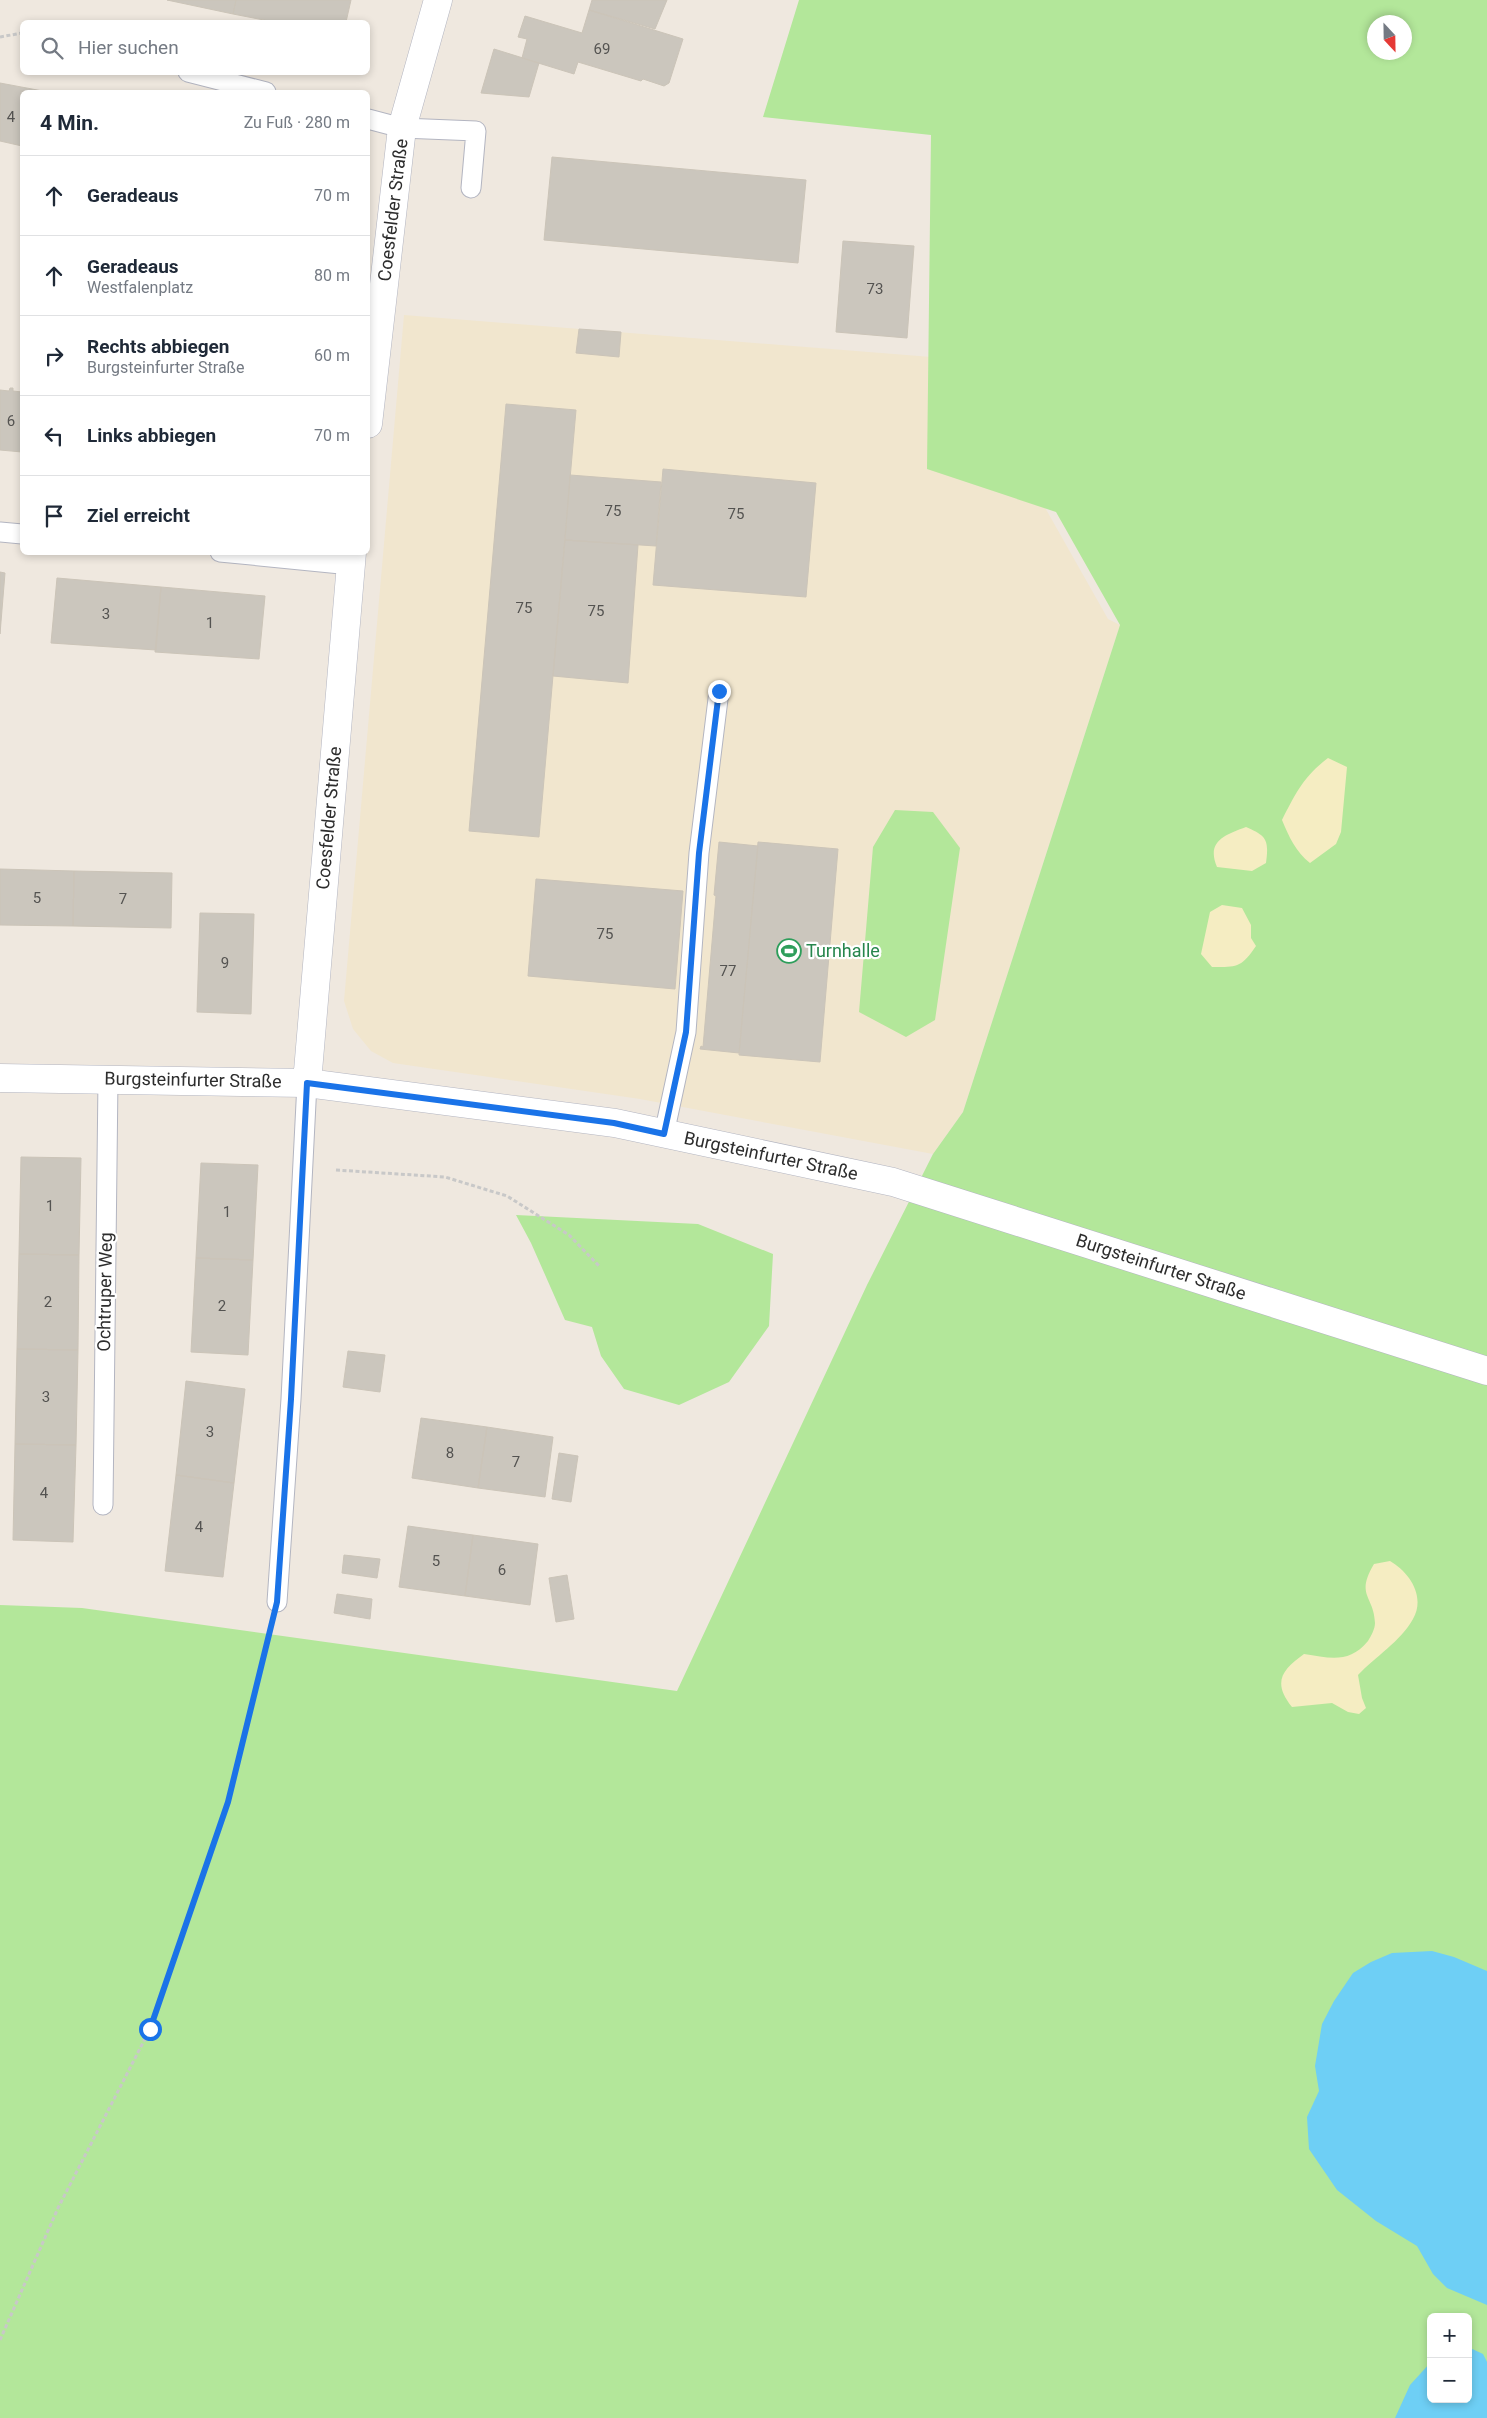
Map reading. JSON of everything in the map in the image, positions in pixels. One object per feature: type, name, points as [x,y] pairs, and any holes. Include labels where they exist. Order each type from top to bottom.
[{"type":"street","name":"Coesfelder Straße","points":[[370,407],[402,128],[438,0]]},
{"type":"street","name":"Coesfelder Straße","points":[[307,1083],[352,559]]},
{"type":"street","name":"Burgsteinfurter Straße","points":[[0,1078],[307,1083],[614,1123],[892,1182],[1487,1372]]},
{"type":"lane","points":[[200,75],[258,90]]},
{"type":"lane","points":[[370,120],[402,128],[476,131],[471,188]]},
{"type":"lane","points":[[0,532],[20,534]]},
{"type":"lane","points":[[277,555],[352,559]]},
{"type":"lane","points":[[664,1134],[686,1032],[699,853],[719,691]]},
{"type":"lane","name":"Ochtruper Weg","points":[[102,1505],[108,1079]]},
{"type":"lane","points":[[277,1602],[307,1083]]},
{"type":"path","points":[[0,37],[20,33]]},
{"type":"path","points":[[303,1168],[445,1177],[507,1196],[569,1235],[600,1267]]},
{"type":"path","points":[[0,2340],[58,2208],[150,2029],[228,1802],[277,1602]]},
{"type":"shaded area","points":[[404,315],[944,358],[1004,435],[1108,619],[1120,625],[963,1112],[933,1154],[640,1099],[393,1063],[371,1051],[353,1029],[344,1001]]},
{"type":"green space","points":[[799,0],[1487,0],[1487,2418],[0,2418],[0,1605],[82,1608],[677,1691],[867,1285],[933,1154],[963,1112],[1120,625],[1056,512],[927,469],[931,135],[763,117]]},
{"type":"green space","points":[[895,810],[933,812],[960,848],[935,1020],[906,1037],[859,1012],[873,847]]},
{"type":"green space","points":[[516,1215],[698,1224],[773,1254],[769,1326],[729,1382],[679,1405],[624,1389],[601,1356],[592,1327],[565,1320],[531,1243]]},
{"type":"sand","points":[[1328,758],[1347,767],[1341,832],[1336,844],[1310,863],[1293,844],[1282,820],[1306,779]]},
{"type":"sand","points":[[1246,827],[1258,833],[1265,840],[1267,844],[1266,863],[1252,871],[1217,867],[1214,858],[1216,845],[1225,836]]},
{"type":"sand","points":[[1222,905],[1242,908],[1251,925],[1251,938],[1256,946],[1246,959],[1238,965],[1212,967],[1201,954],[1210,912]]},
{"type":"sand","points":[[1390,1561],[1403,1571],[1414,1586],[1418,1602],[1417,1610],[1408,1627],[1395,1642],[1358,1675],[1362,1698],[1366,1708],[1359,1714],[1348,1712],[1332,1703],[1292,1707],[1282,1690],[1281,1683],[1285,1671],[1296,1660],[1304,1654],[1339,1658],[1354,1653],[1368,1641],[1374,1630],[1375,1623],[1372,1606],[1367,1595],[1366,1583],[1374,1564]]},
{"type":"water","points":[[1432,1951],[1454,1957],[1487,1971],[1487,2305],[1447,2288],[1433,2274],[1417,2246],[1376,2221],[1337,2190],[1309,2149],[1307,2117],[1319,2091],[1315,2066],[1322,2024],[1334,2001],[1353,1973],[1371,1962],[1392,1953]]},
{"type":"water","points":[[1472,2349],[1483,2354],[1487,2362],[1487,2418],[1395,2418],[1410,2385],[1427,2366],[1427,2403],[1472,2403]]},
{"type":"building","points":[[167,0],[236,0],[233,14]]},
{"type":"building","points":[[236,0],[351,0],[346,20],[264,20],[233,14]]},
{"type":"building","points":[[592,0],[667,0],[655,29],[589,10]]},
{"type":"building","points":[[589,10],[683,39],[669,83],[664,86],[643,79],[641,81],[578,62],[574,74],[522,58],[527,39],[518,37],[525,16],[582,33]]},
{"type":"building","points":[[494,49],[539,63],[529,97],[481,93]]},
{"type":"building","points":[[0,83],[37,90],[20,90],[20,146],[0,141]]},
{"type":"building","points":[[552,157],[806,180],[798,263],[544,240]]},
{"type":"building","points":[[843,241],[914,246],[907,338],[836,332]]},
{"type":"building","points":[[579,329],[621,332],[619,357],[576,353]]},
{"type":"building","points":[[10,388],[13,388],[13,391],[20,392],[20,452],[0,450],[0,390],[9,391]]},
{"type":"building","points":[[506,404],[576,410],[539,837],[469,831]]},
{"type":"building","points":[[663,469],[816,483],[806,597],[653,585]]},
{"type":"building","points":[[570,475],[661,482],[656,546],[565,540]]},
{"type":"building","points":[[565,540],[638,545],[628,683],[553,676]]},
{"type":"building","points":[[0,572],[5,573],[0,634]]},
{"type":"building","points":[[57,578],[161,587],[156,650],[51,643]]},
{"type":"building","points":[[161,587],[265,596],[259,659],[155,652]]},
{"type":"building","points":[[719,842],[758,846],[739,1053],[700,1049],[701,1046],[703,1047]]},
{"type":"building","name":"Turnhalle","points":[[758,842],[838,849],[820,1062],[739,1055]]},
{"type":"building","points":[[0,869],[74,871],[73,926],[0,925]]},
{"type":"building","points":[[74,871],[172,873],[171,928],[73,926]]},
{"type":"building","points":[[536,879],[683,891],[675,989],[528,976]]},
{"type":"building","points":[[200,913],[254,914],[251,1014],[197,1012]]},
{"type":"building","points":[[21,1157],[81,1158],[79,1255],[19,1254]]},
{"type":"building","points":[[201,1163],[258,1165],[253,1260],[196,1258]]},
{"type":"building","points":[[19,1254],[79,1255],[78,1350],[17,1349]]},
{"type":"building","points":[[196,1258],[253,1260],[248,1355],[191,1352]]},
{"type":"building","points":[[17,1349],[78,1350],[76,1445],[15,1444]]},
{"type":"building","points":[[348,1351],[385,1355],[380,1392],[343,1387]]},
{"type":"building","points":[[186,1381],[245,1389],[234,1483],[176,1475]]},
{"type":"building","points":[[421,1418],[487,1427],[478,1488],[412,1478]]},
{"type":"building","points":[[487,1427],[553,1437],[545,1497],[478,1488]]},
{"type":"building","points":[[15,1444],[76,1445],[73,1542],[13,1540]]},
{"type":"building","points":[[559,1453],[578,1456],[571,1502],[552,1499]]},
{"type":"building","points":[[176,1475],[234,1483],[223,1577],[165,1571]]},
{"type":"building","points":[[408,1526],[473,1535],[465,1596],[399,1587]]},
{"type":"building","points":[[473,1535],[538,1544],[530,1605],[465,1596]]},
{"type":"building","points":[[344,1555],[380,1559],[377,1578],[342,1573]]},
{"type":"building","points":[[567,1575],[574,1619],[556,1622],[549,1578]]},
{"type":"building","points":[[337,1594],[372,1599],[370,1619],[334,1613]]},
{"type":"place","name":"Turnhalle","points":[[789,951]]},
{"type":"route","points":[[150,2029],[228,1802],[277,1602],[291,1399],[307,1083],[614,1123],[664,1134],[686,1032],[699,853],[719,691]]}]
